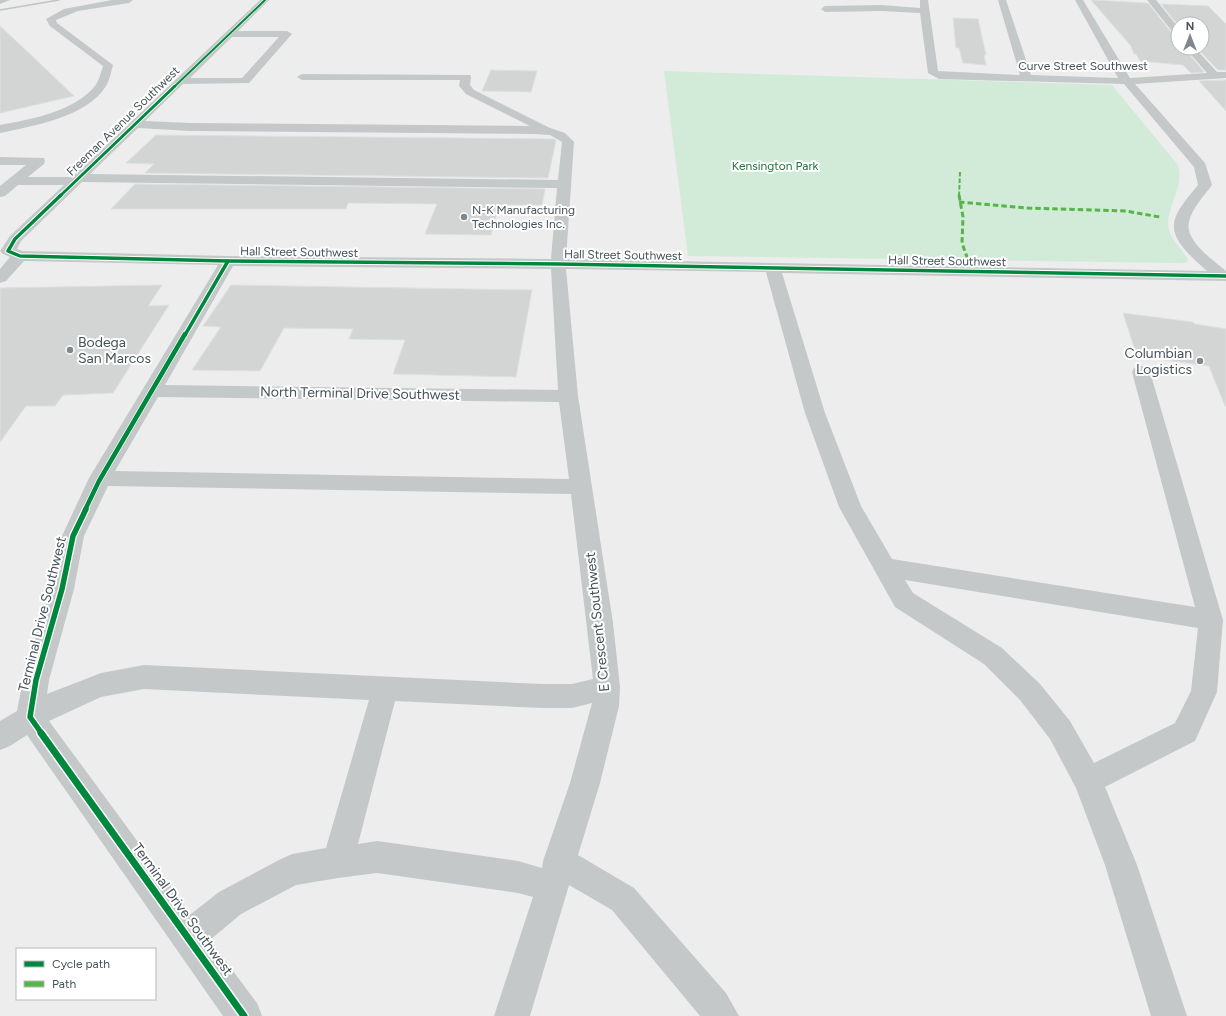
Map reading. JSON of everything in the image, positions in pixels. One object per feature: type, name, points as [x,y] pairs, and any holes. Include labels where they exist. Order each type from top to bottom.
[{"type":"street","points":[[0,1],[6,0]]},
{"type":"street","points":[[0,129],[60,112],[86,100],[100,87],[108,65],[53,24],[52,19],[57,14],[129,0]]},
{"type":"street","name":"Freeman Avenue Southwest","points":[[0,278],[15,239],[133,124],[181,81],[265,0]]},
{"type":"street","points":[[825,9],[881,8],[924,11],[924,0]]},
{"type":"street","points":[[1002,0],[1027,80]]},
{"type":"street","points":[[1079,0],[1126,81],[1200,166],[1205,185],[1181,222],[1182,233],[1204,261],[1224,276]]},
{"type":"street","points":[[1151,0],[1170,23]]},
{"type":"street","name":"Curve Street Southwest","points":[[924,11],[933,73],[939,76],[1027,80],[1126,81],[1226,75]]},
{"type":"street","points":[[181,81],[244,81],[287,34],[230,34]]},
{"type":"street","points":[[1197,56],[1215,76]]},
{"type":"street","points":[[302,77],[466,77],[464,86],[470,92],[550,132]]},
{"type":"street","points":[[133,124],[550,132]]},
{"type":"street","name":"E Crescent Southwest","points":[[512,1016],[587,775],[605,706],[607,687],[600,623],[568,396],[558,264],[568,142],[564,137],[550,132]]},
{"type":"street","points":[[0,161],[39,161],[0,193]]},
{"type":"street","points":[[16,181],[77,179],[564,184]]},
{"type":"street","name":"Hall Street Southwest","points":[[10,253],[228,261],[558,264],[1224,276]]},
{"type":"street","name":"Terminal Drive Southwest","points":[[228,261],[100,478],[72,536],[62,589],[36,680],[30,716],[244,1016]]},
{"type":"street","points":[[773,268],[815,413],[847,500],[904,600],[993,656],[1030,692],[1060,730],[1088,781],[1120,865],[1168,1016]]},
{"type":"street","points":[[1088,781],[1185,732],[1204,692],[1211,620],[1141,372]]},
{"type":"street","name":"North Terminal Drive Southwest","points":[[152,391],[568,396]]},
{"type":"street","points":[[100,478],[581,487]]},
{"type":"street","points":[[884,567],[1211,620]]},
{"type":"street","points":[[0,737],[30,716],[66,698],[103,685],[144,677],[385,689],[572,696],[607,687]]},
{"type":"street","points":[[338,862],[385,689]]},
{"type":"street","points":[[188,936],[230,903],[292,870],[338,862],[377,857],[518,877],[555,874],[623,899],[714,1005],[721,1016]]},
{"type":"green space","name":"Kensington Park","points":[[664,71],[1112,85],[1178,165],[1179,182],[1168,221],[1172,237],[1188,260],[1186,263],[1177,263],[688,256]]},
{"type":"building","points":[[1091,0],[1148,3],[1170,31],[1170,56],[1191,56],[1204,72],[1191,73],[1183,65],[1140,61],[1136,54],[1134,54],[1131,46]]},
{"type":"building","points":[[1161,4],[1208,6],[1226,24],[1226,70],[1218,70],[1205,56],[1210,56],[1210,16],[1171,16]]},
{"type":"building","points":[[953,18],[978,19],[986,55],[984,55],[986,65],[963,63],[959,48],[956,48]]},
{"type":"building","points":[[0,26],[31,55],[74,96],[0,113]]},
{"type":"building","points":[[491,70],[537,71],[531,92],[482,91]]},
{"type":"building","points":[[1226,80],[1226,111],[1199,81]]},
{"type":"building","points":[[156,135],[556,140],[548,178],[145,173],[154,164],[126,163]]},
{"type":"building","points":[[135,184],[545,189],[542,205],[499,205],[491,235],[425,234],[437,204],[348,203],[346,209],[111,209]]},
{"type":"building","name":"Bodega San Marcos","points":[[162,285],[148,306],[169,305],[113,393],[63,395],[55,406],[26,406],[0,442],[0,288]]},
{"type":"building","points":[[231,285],[532,290],[516,377],[393,374],[405,340],[349,339],[353,329],[284,328],[260,371],[192,370],[221,327],[203,326]]},
{"type":"building","name":"Columbian Logistics","points":[[1123,313],[1192,322],[1195,324],[1226,329],[1226,406],[1209,366],[1137,356]]},
{"type":"railway","points":[[0,10],[59,0]]},
{"type":"marked path","points":[[960,172],[959,197],[963,217],[962,243],[972,271]]},
{"type":"marked path","points":[[959,202],[1028,208],[1126,211],[1160,217]]},
{"type":"cycle path","points":[[265,0],[15,239],[8,251],[20,256],[228,261],[558,264],[1226,276]]},
{"type":"cycle path","points":[[228,261],[99,481],[73,536],[62,589],[36,680],[30,717],[244,1016]]},
{"type":"place","name":"N-K Manufacturing Technologies Inc.","points":[[464,217]]},
{"type":"place","name":"Bodega San Marcos","points":[[70,350]]},
{"type":"place","name":"Columbian Logistics","points":[[1200,361]]}]
